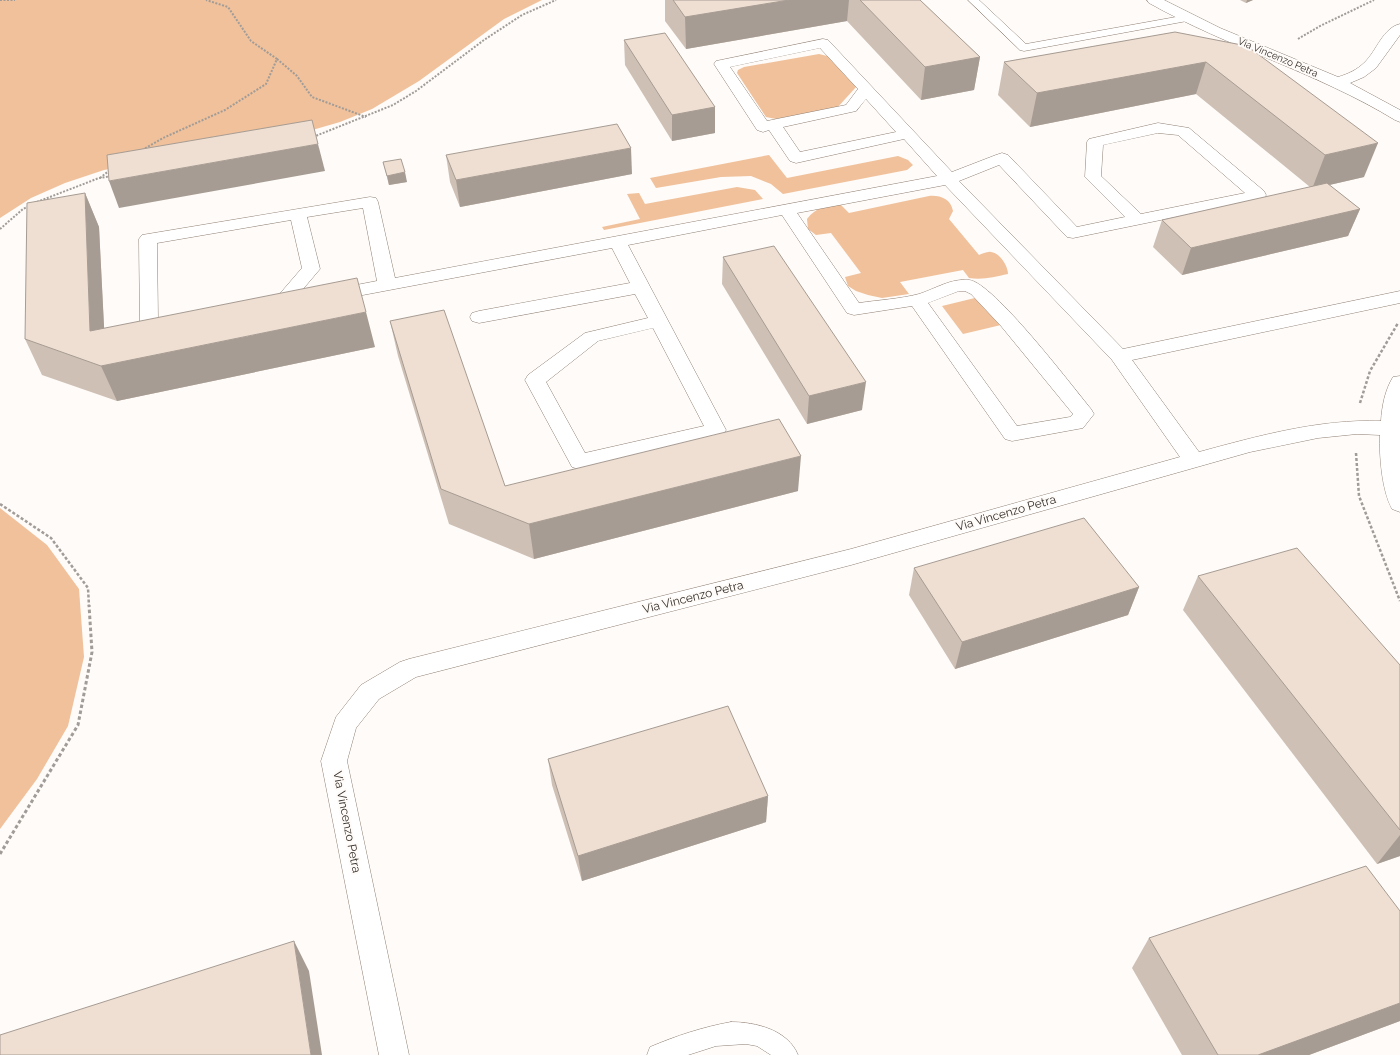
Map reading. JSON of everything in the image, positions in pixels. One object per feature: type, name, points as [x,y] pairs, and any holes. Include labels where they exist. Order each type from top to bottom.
[{"type":"street","name":"Via Vincenzo Petra","points":[[1154,0],[1187,18],[1337,83],[1379,103],[1400,117]]},
{"type":"street","points":[[1337,83],[1366,69],[1378,55],[1387,40],[1400,28]]},
{"type":"street","points":[[866,89],[850,108],[763,127],[721,64],[823,43],[866,89],[907,134],[1120,356],[1194,460]]},
{"type":"street","points":[[773,125],[796,158],[907,134]]},
{"type":"street","points":[[298,213],[311,268],[273,306],[950,179],[1002,158],[1073,233],[1138,220],[1251,197],[1258,195],[1183,131],[1158,128],[1095,142],[1093,177],[1138,220]]},
{"type":"street","points":[[186,322],[149,329],[148,239],[370,202],[387,284]]},
{"type":"street","points":[[787,210],[854,309],[927,298],[948,288],[958,286],[970,285],[977,288],[1003,316],[1084,414],[1076,423],[1012,434],[917,300]]},
{"type":"street","points":[[617,242],[659,321],[716,430],[579,462],[535,380],[592,338],[659,321]]},
{"type":"street","points":[[479,317],[641,287]]},
{"type":"street","points":[[1120,356],[1400,297]]},
{"type":"street","points":[[1400,382],[1391,407],[1390,428],[1392,462],[1400,504]]},
{"type":"street","name":"Via Vincenzo Petra","points":[[394,1055],[334,761],[345,724],[370,692],[409,669],[850,557],[1250,445],[1318,431],[1357,427],[1390,428]]},
{"type":"lane","points":[[973,0],[1024,48],[1187,18]]},
{"type":"lane","points":[[658,1055],[714,1035],[738,1032],[764,1036],[785,1051],[787,1055]]},
{"type":"path","points":[[0,0],[15,0]]},
{"type":"path","points":[[206,0],[228,7],[251,41],[277,59],[297,76],[312,97],[366,117]]},
{"type":"path","points":[[312,137],[366,117],[393,105],[416,91],[484,40],[522,15],[556,0]]},
{"type":"path","points":[[1270,54],[1288,46],[1320,26],[1374,0]]},
{"type":"path","points":[[138,152],[163,138],[225,110],[266,84],[277,59]]},
{"type":"path","points":[[99,178],[114,167]]},
{"type":"path","points":[[0,229],[23,209],[46,198],[99,178],[115,175]]},
{"type":"path","points":[[0,504],[51,538],[88,588],[92,652],[78,725],[0,854]]},
{"type":"shaded area","points":[[0,0],[542,0],[504,19],[419,81],[372,109],[340,122],[302,133],[104,170],[65,183],[31,198],[0,218]]},
{"type":"shaded area","points":[[819,54],[831,57],[857,86],[836,109],[776,119],[766,117],[737,73],[738,70],[744,67]]},
{"type":"shaded area","points":[[769,155],[787,178],[898,156],[908,160],[913,165],[907,170],[783,194],[771,184],[751,176],[721,177],[656,188],[650,178]]},
{"type":"shaded area","points":[[737,187],[755,190],[763,199],[604,230],[602,227],[640,219],[627,194],[639,193],[645,204]]},
{"type":"shaded area","points":[[929,196],[941,197],[950,203],[953,211],[949,219],[979,255],[990,252],[1000,257],[1005,264],[1008,274],[974,279],[969,278],[963,270],[900,282],[909,294],[882,298],[868,295],[856,291],[848,286],[845,277],[861,273],[831,233],[816,235],[808,229],[807,219],[810,215],[826,206],[840,204],[849,213]]},
{"type":"shaded area","points":[[979,297],[1001,325],[963,334],[942,306]]},
{"type":"shaded area","points":[[0,508],[47,545],[79,589],[84,657],[68,726],[37,779],[0,829]]},
{"type":"building","points":[[673,0],[789,0],[685,17]]},
{"type":"building","points":[[860,0],[920,0],[980,57],[925,67]]},
{"type":"building","points":[[1175,32],[1247,46],[1378,143],[1325,155],[1206,62],[1037,93],[1004,62]]},
{"type":"building","points":[[665,33],[715,107],[672,115],[624,40]]},
{"type":"building","points":[[312,120],[318,144],[109,181],[107,155]]},
{"type":"building","points":[[617,124],[631,148],[456,180],[446,155]]},
{"type":"building","points":[[401,159],[405,172],[387,176],[383,162]]},
{"type":"building","points":[[1327,183],[1360,209],[1191,248],[1162,220]]},
{"type":"building","points":[[85,193],[90,331],[357,278],[366,312],[101,366],[25,339],[27,203]]},
{"type":"building","points":[[774,246],[866,382],[809,396],[723,257]]},
{"type":"building","points":[[444,310],[505,486],[779,419],[801,456],[529,524],[441,489],[390,321]]},
{"type":"building","points":[[1084,518],[1139,587],[962,642],[914,568]]},
{"type":"building","points":[[1297,548],[1400,665],[1400,830],[1198,576]]},
{"type":"building","points":[[728,706],[768,796],[578,856],[548,759]]},
{"type":"building","points":[[1366,866],[1400,911],[1400,1003],[1258,1055],[1218,1055],[1149,938]]},
{"type":"building","points":[[294,941],[311,1055],[0,1055],[0,1035]]}]
